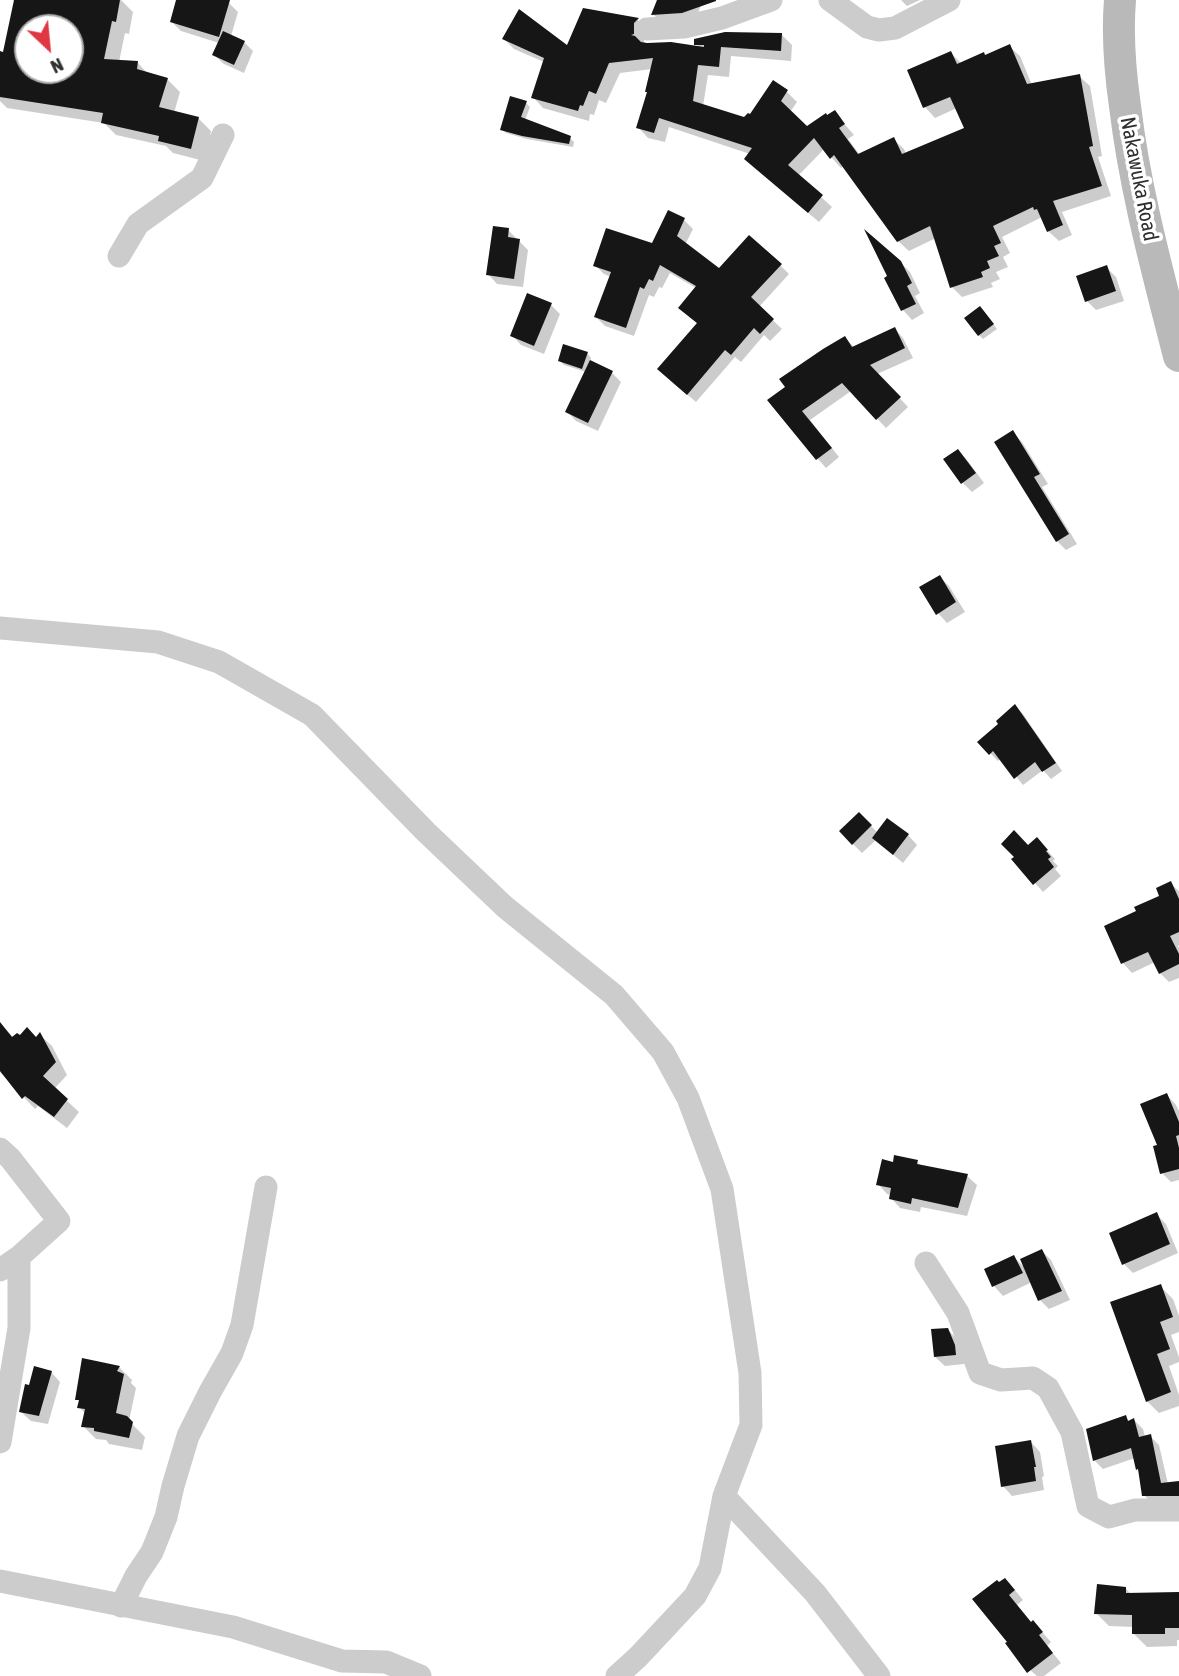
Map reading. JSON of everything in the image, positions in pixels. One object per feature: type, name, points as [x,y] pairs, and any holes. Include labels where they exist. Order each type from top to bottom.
[{"type":"main road","name":"Nakawuka Road","points":[[1120,0],[1120,67],[1129,136],[1139,196],[1179,356]]},
{"type":"street","points":[[648,29],[684,27],[722,18],[771,0]]},
{"type":"street","points":[[831,0],[867,27],[879,30],[895,28],[949,0]]},
{"type":"street","points":[[119,256],[138,224],[202,178],[223,135]]},
{"type":"street","points":[[0,628],[158,642],[219,662],[312,715],[426,832],[505,907],[614,995],[663,1052],[688,1098],[722,1189],[750,1373],[751,1425],[724,1496],[710,1568],[695,1596],[617,1676]]},
{"type":"street","points":[[0,1149],[59,1221],[9,1264],[19,1328],[0,1442]]},
{"type":"street","points":[[121,1606],[152,1552],[166,1517],[188,1436],[232,1353],[242,1325],[266,1187]]},
{"type":"street","points":[[926,1263],[958,1313],[980,1373],[1001,1380],[1033,1378],[1048,1388],[1072,1432],[1088,1506],[1109,1517],[1135,1510],[1179,1510]]},
{"type":"street","points":[[724,1496],[815,1593],[879,1676]]},
{"type":"street","points":[[0,1581],[233,1627],[342,1661],[386,1662],[420,1676]]},
{"type":"building","points":[[14,0],[120,0],[116,22],[112,21],[104,59],[138,61],[137,69],[168,78],[159,107],[199,117],[191,149],[158,141],[159,136],[101,123],[103,113],[0,97],[0,51],[3,52]]},
{"type":"building","points":[[176,0],[230,0],[219,37],[170,22]]},
{"type":"building","points":[[657,0],[716,1],[682,13],[651,15]]},
{"type":"building","points":[[583,8],[639,18],[634,23],[634,34],[631,35],[647,43],[671,42],[704,47],[694,45],[694,39],[725,32],[782,33],[781,51],[721,47],[719,67],[698,65],[693,101],[744,117],[750,114],[773,80],[788,90],[781,101],[807,126],[835,110],[845,124],[839,128],[858,154],[894,137],[902,154],[964,128],[950,97],[923,108],[907,70],[951,51],[957,64],[1010,44],[1027,84],[1080,74],[1093,146],[1089,147],[1102,186],[1053,201],[1063,225],[1047,232],[1037,209],[1034,210],[1033,207],[993,226],[1001,243],[994,246],[999,256],[987,261],[990,268],[981,272],[983,277],[950,288],[930,226],[897,242],[834,155],[830,159],[814,138],[788,165],[823,195],[808,213],[744,159],[752,148],[659,118],[654,133],[636,128],[647,92],[653,58],[609,63],[596,94],[589,91],[578,111],[531,98],[544,58],[502,39],[519,9],[567,45]]},
{"type":"building","points":[[223,31],[245,41],[234,65],[212,55]]},
{"type":"building","points":[[510,96],[527,101],[521,117],[571,136],[569,144],[500,130]]},
{"type":"building","points":[[668,210],[685,218],[677,236],[719,268],[749,235],[782,264],[751,297],[774,319],[760,334],[754,328],[731,355],[725,350],[687,395],[657,369],[697,323],[678,308],[696,286],[660,265],[653,281],[649,279],[644,289],[640,287],[626,328],[594,317],[611,272],[593,266],[606,228],[652,243]]},
{"type":"building","points":[[493,226],[509,228],[508,237],[520,239],[514,279],[486,275]]},
{"type":"building","points":[[864,229],[901,261],[912,283],[907,286],[916,304],[901,311]]},
{"type":"building","points":[[1107,265],[1116,291],[1085,302],[1076,276]]},
{"type":"building","points":[[527,293],[552,303],[534,346],[510,336]]},
{"type":"building","points":[[980,306],[994,324],[978,336],[964,318]]},
{"type":"building","points":[[895,327],[905,348],[870,365],[901,397],[876,420],[842,383],[802,411],[832,448],[816,460],[767,400],[785,387],[779,379],[845,336],[852,347]]},
{"type":"building","points":[[563,344],[588,352],[582,369],[558,361]]},
{"type":"building","points":[[590,360],[613,371],[588,423],[565,412]]},
{"type":"building","points":[[1013,430],[1040,474],[1034,477],[1069,534],[1056,542],[994,442]]},
{"type":"building","points":[[958,449],[976,473],[961,484],[943,459]]},
{"type":"building","points":[[940,575],[956,602],[936,615],[919,587]]},
{"type":"building","points":[[1015,704],[1056,763],[1042,772],[1035,762],[1014,779],[993,751],[989,755],[977,742],[998,724],[996,721]]},
{"type":"building","points":[[859,812],[872,825],[852,845],[839,831]]},
{"type":"building","points":[[887,818],[909,834],[893,855],[872,838]]},
{"type":"building","points":[[1014,830],[1028,845],[1037,837],[1051,857],[1048,859],[1054,867],[1033,885],[1011,859],[1014,857],[1001,844]]},
{"type":"building","points":[[1171,881],[1179,899],[1179,932],[1170,936],[1179,954],[1179,964],[1159,974],[1148,952],[1121,964],[1104,926],[1136,911],[1134,907],[1159,896],[1156,888]]},
{"type":"building","points":[[0,1022],[12,1037],[17,1033],[20,1035],[27,1027],[36,1037],[40,1032],[56,1062],[43,1076],[68,1099],[54,1117],[25,1096],[22,1099],[0,1071]]},
{"type":"building","points":[[1167,1093],[1179,1122],[1179,1135],[1176,1136],[1179,1169],[1160,1174],[1153,1146],[1157,1145],[1140,1104]]},
{"type":"building","points":[[894,1155],[918,1160],[917,1164],[968,1174],[958,1208],[912,1198],[911,1204],[889,1199],[891,1188],[876,1185],[882,1159],[893,1162]]},
{"type":"building","points":[[1157,1212],[1170,1244],[1122,1265],[1109,1233]]},
{"type":"building","points":[[1042,1249],[1062,1291],[1038,1301],[1020,1259]]},
{"type":"building","points":[[1014,1255],[1023,1273],[992,1287],[984,1269]]},
{"type":"building","points":[[1161,1284],[1173,1317],[1160,1322],[1170,1349],[1157,1354],[1171,1392],[1146,1402],[1110,1302]]},
{"type":"building","points":[[948,1328],[956,1355],[934,1357],[931,1329]]},
{"type":"building","points":[[82,1358],[120,1366],[117,1371],[124,1374],[116,1413],[127,1416],[133,1422],[129,1438],[81,1427],[85,1409],[77,1408],[79,1400],[75,1400]]},
{"type":"building","points":[[34,1366],[52,1371],[39,1416],[19,1412],[25,1384],[29,1385]]},
{"type":"building","points":[[1126,1415],[1128,1421],[1134,1418],[1139,1437],[1151,1434],[1161,1483],[1179,1481],[1179,1496],[1142,1496],[1138,1469],[1136,1470],[1131,1448],[1093,1461],[1086,1429]]},
{"type":"building","points":[[1031,1440],[1036,1481],[1001,1487],[995,1446]]},
{"type":"building","points":[[1005,1578],[1015,1590],[1009,1595],[1043,1632],[1039,1635],[1053,1653],[1027,1673],[1005,1643],[1007,1642],[972,1599],[997,1580],[999,1582]]},
{"type":"building","points":[[1097,1584],[1126,1587],[1126,1593],[1179,1592],[1179,1628],[1165,1628],[1165,1634],[1132,1634],[1132,1615],[1094,1614]]}]
